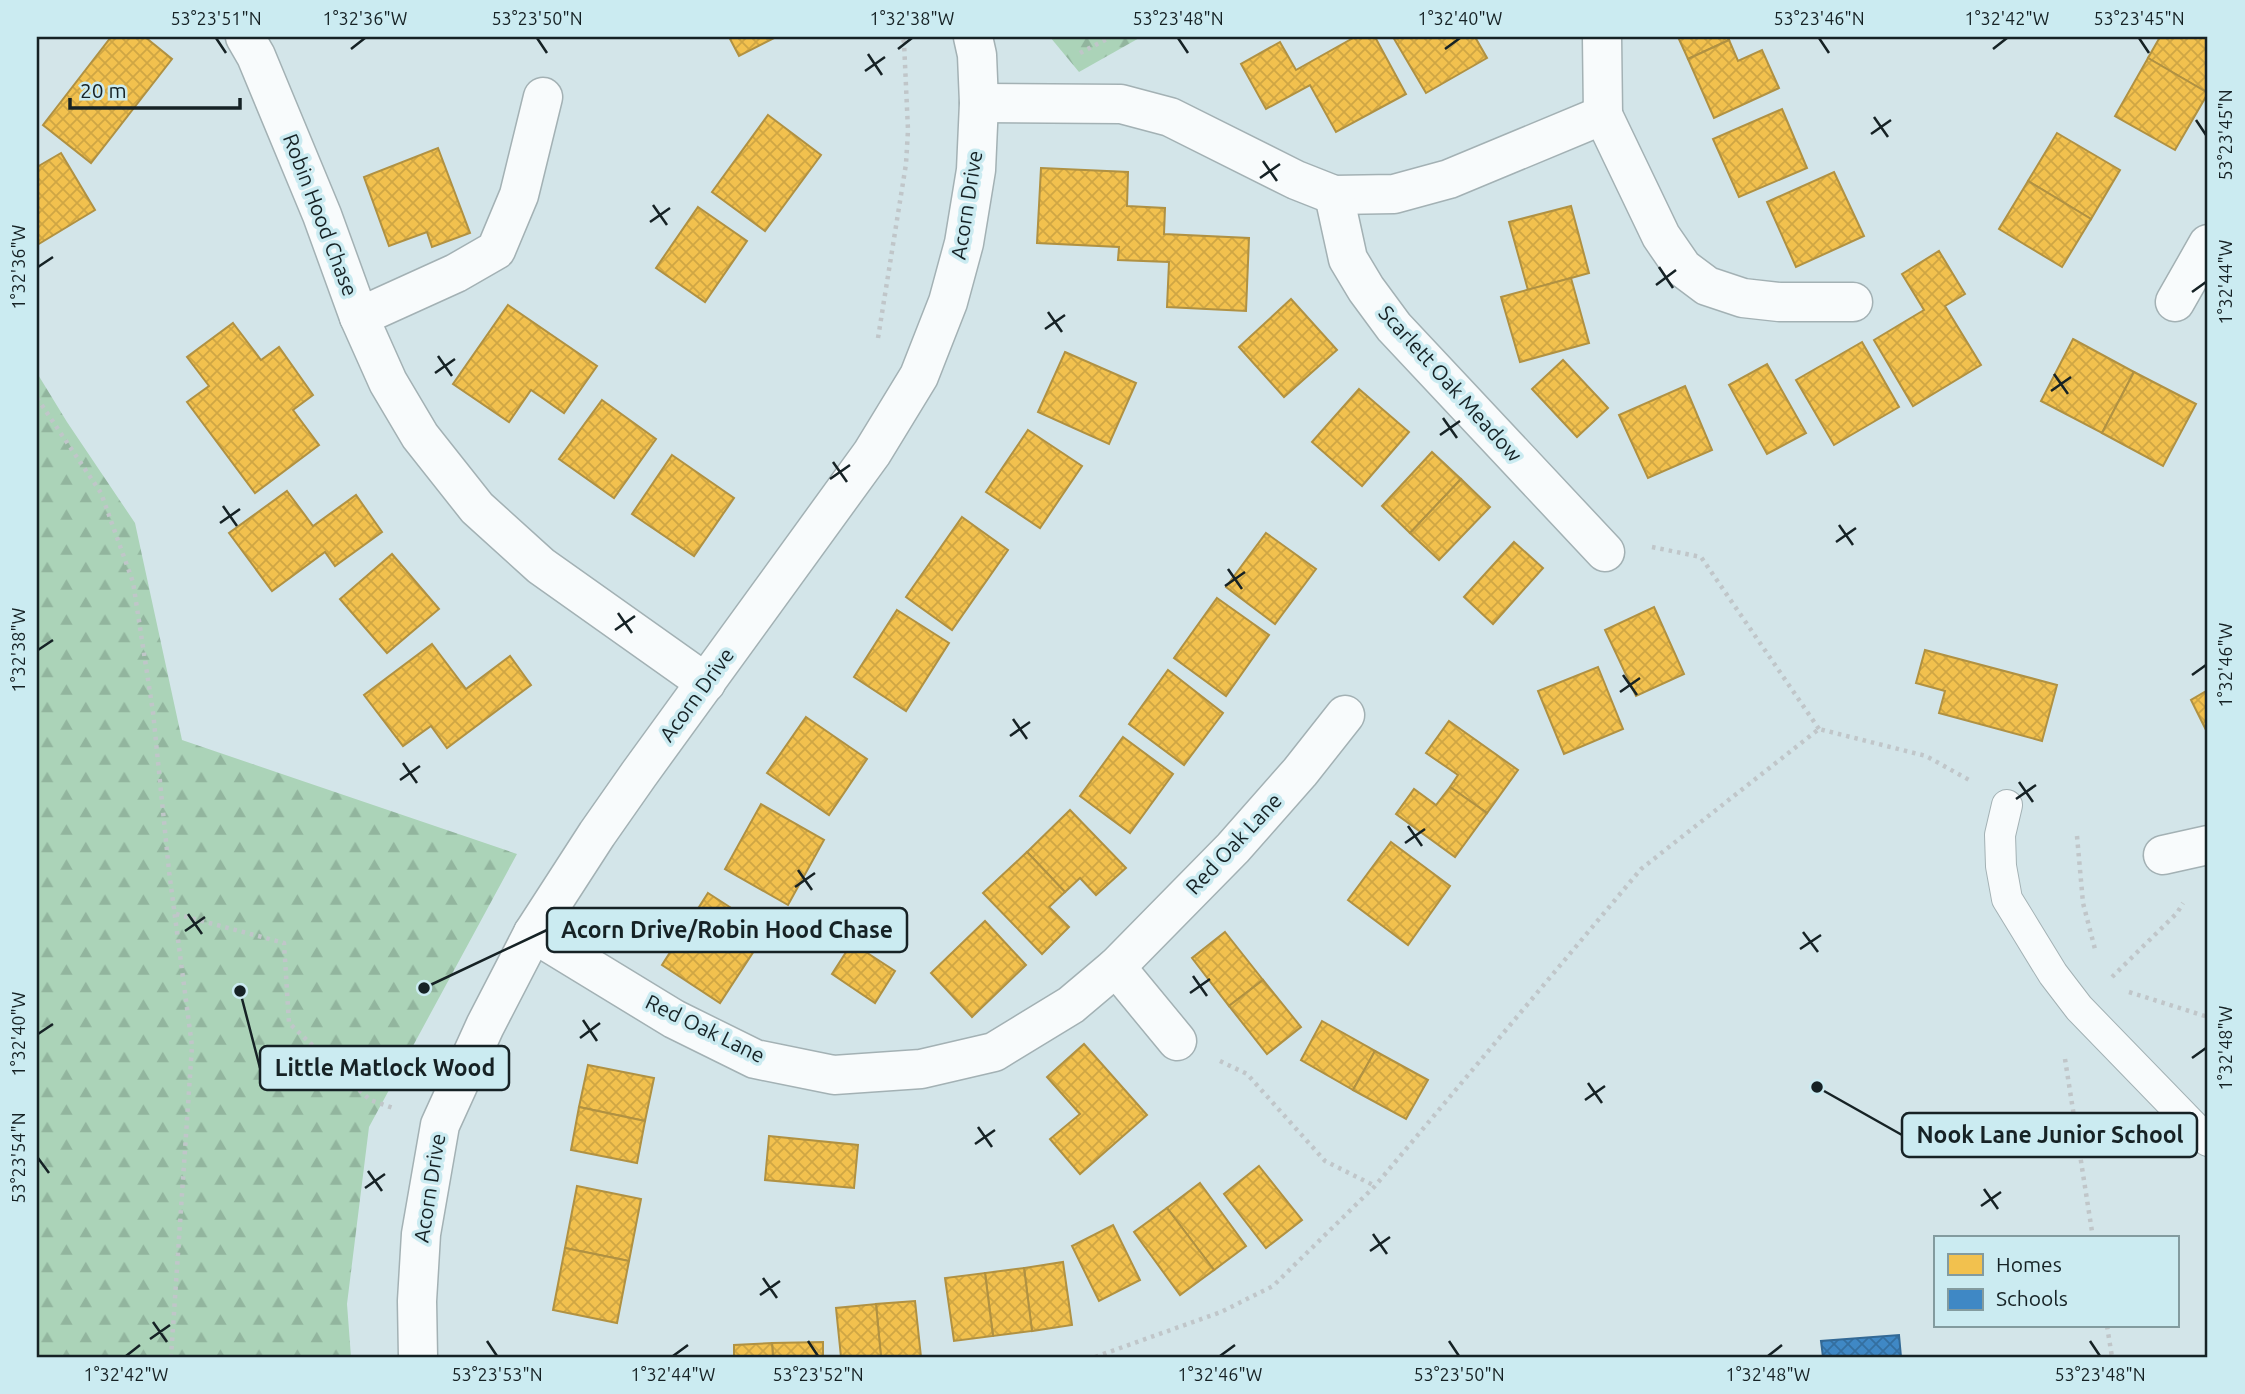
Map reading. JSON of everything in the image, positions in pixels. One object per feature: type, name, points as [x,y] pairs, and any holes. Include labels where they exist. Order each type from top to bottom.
[{"type":"street","name":"Robin Hood Chase","points":[[245,37],[256,56],[322,215],[359,317],[388,382],[420,436],[477,508],[541,566],[706,683]]},
{"type":"street","name":"Acorn Drive","points":[[418,1357],[417,1301],[421,1234],[440,1125],[485,1026],[533,933],[639,774],[872,453],[919,376],[948,302],[964,243],[976,170],[979,103],[977,54],[973,37]]},
{"type":"street","points":[[1602,37],[1603,115],[1661,236],[1683,268],[1707,286],[1743,298],[1779,302],[1853,302]]},
{"type":"street","name":"Robin Hood Chase","points":[[359,317],[456,273],[495,250],[519,195],[543,97]]},
{"type":"street","points":[[979,103],[1121,104],[1170,117],[1296,180],[1334,195],[1394,194],[1449,179],[1603,115]]},
{"type":"street","name":"Scarlett Oak Meadow","points":[[1334,195],[1348,259],[1394,327],[1605,552]]},
{"type":"street","points":[[2175,302],[2208,244]]},
{"type":"street","name":"Red Oak Lane","points":[[533,933],[674,1019],[755,1059],[834,1075],[921,1069],[994,1052],[1071,1005],[1116,967],[1233,849],[1345,715]]},
{"type":"street","points":[[2163,855],[2208,845]]},
{"type":"street","points":[[1116,967],[1177,1041]]},
{"type":"lane","points":[[2007,805],[2000,835],[2001,866],[2007,899],[2053,974],[2079,1008],[2208,1141]]},
{"type":"path","points":[[877,345],[906,164],[908,130],[902,37]]},
{"type":"path","points":[[37,398],[100,493],[133,582],[153,712],[169,871],[192,1046],[171,1357]]},
{"type":"path","points":[[1605,552],[1649,546],[1701,558],[1819,729],[1926,756],[1978,786]]},
{"type":"path","points":[[1095,1357],[1221,1312],[1273,1286],[1375,1186],[1641,869],[1819,729]]},
{"type":"path","points":[[2077,836],[2083,903],[2099,961]]},
{"type":"path","points":[[176,914],[284,943],[289,1023],[370,1100],[440,1125]]},
{"type":"path","points":[[2118,989],[2208,1017]]},
{"type":"path","points":[[1177,1041],[1247,1074],[1325,1161],[1375,1186]]},
{"type":"path","points":[[2107,1328],[2112,1357]]},
{"type":"green space","points":[[1050,37],[1141,37],[1079,72]]},
{"type":"green space","points":[[37,373],[135,523],[182,740],[517,854],[369,1127],[347,1304],[351,1357],[37,1357]]},
{"type":"building: Homes","points":[[111,37],[145,37],[172,59],[91,163],[43,125]]},
{"type":"building: Homes","points":[[729,37],[776,37],[739,56]]},
{"type":"building: Homes","points":[[1355,37],[1375,37],[1406,94],[1336,132],[1310,85],[1266,109],[1241,64],[1280,42],[1296,70]]},
{"type":"building: Homes","points":[[1393,37],[1475,37],[1487,58],[1426,93]]},
{"type":"building: Homes","points":[[1678,37],[1727,37],[1729,40],[1688,59]]},
{"type":"building: Homes","points":[[2160,37],[2208,37],[2208,93],[2148,58]]},
{"type":"building: Homes","points":[[1729,40],[1738,61],[1762,50],[1779,88],[1714,118],[1688,59]]},
{"type":"building: Homes","points":[[2148,58],[2208,93],[2175,150],[2115,116]]},
{"type":"building: Homes","points":[[1782,109],[1807,168],[1739,197],[1713,139]]},
{"type":"building: Homes","points":[[768,115],[821,155],[765,231],[712,192]]},
{"type":"building: Homes","points":[[2057,133],[2120,170],[2091,219],[2028,181]]},
{"type":"building: Homes","points":[[438,148],[470,233],[432,247],[427,232],[389,246],[364,177]]},
{"type":"building: Homes","points":[[61,153],[95,210],[37,245],[37,167]]},
{"type":"building: Homes","points":[[1041,168],[1128,172],[1127,206],[1165,208],[1164,234],[1249,238],[1246,311],[1167,307],[1169,262],[1118,260],[1119,247],[1037,243]]},
{"type":"building: Homes","points":[[1834,172],[1864,236],[1796,267],[1767,202]]},
{"type":"building: Homes","points":[[2028,181],[2091,219],[2062,267],[1999,229]]},
{"type":"building: Homes","points":[[1571,206],[1589,273],[1528,290],[1509,222]]},
{"type":"building: Homes","points":[[698,207],[747,241],[705,302],[656,268]]},
{"type":"building: Homes","points":[[1939,251],[1965,294],[1945,306],[1981,365],[1913,406],[1874,340],[1924,310],[1902,274]]},
{"type":"building: Homes","points":[[1571,278],[1589,343],[1520,362],[1501,297]]},
{"type":"building: Homes","points":[[1291,299],[1337,350],[1284,397],[1239,347]]},
{"type":"building: Homes","points":[[508,305],[597,366],[564,413],[531,390],[509,422],[453,384]]},
{"type":"building: Homes","points":[[233,323],[261,360],[279,347],[313,395],[293,410],[319,445],[255,493],[187,402],[209,386],[187,357]]},
{"type":"building: Homes","points":[[2073,339],[2134,372],[2102,433],[2041,401]]},
{"type":"building: Homes","points":[[1862,342],[1899,407],[1834,445],[1796,380]]},
{"type":"building: Homes","points":[[1065,352],[1136,383],[1109,444],[1038,412]]},
{"type":"building: Homes","points":[[1563,360],[1608,408],[1577,437],[1532,389]]},
{"type":"building: Homes","points":[[1767,364],[1806,433],[1767,454],[1729,385]]},
{"type":"building: Homes","points":[[2134,372],[2196,404],[2163,466],[2102,433]]},
{"type":"building: Homes","points":[[1685,386],[1712,450],[1648,478],[1619,415]]},
{"type":"building: Homes","points":[[1359,389],[1409,432],[1362,486],[1312,442]]},
{"type":"building: Homes","points":[[602,400],[656,439],[614,498],[559,459]]},
{"type":"building: Homes","points":[[1028,430],[1082,466],[1040,528],[986,492]]},
{"type":"building: Homes","points":[[1432,452],[1461,479],[1410,533],[1382,506]]},
{"type":"building: Homes","points":[[672,455],[734,498],[694,556],[632,514]]},
{"type":"building: Homes","points":[[1461,479],[1490,507],[1439,560],[1410,533]]},
{"type":"building: Homes","points":[[287,491],[313,526],[356,495],[382,532],[335,566],[325,552],[272,591],[229,533]]},
{"type":"building: Homes","points":[[962,517],[1008,550],[952,630],[906,597]]},
{"type":"building: Homes","points":[[1266,533],[1316,569],[1275,624],[1226,587]]},
{"type":"building: Homes","points":[[1514,542],[1543,568],[1493,624],[1464,597]]},
{"type":"building: Homes","points":[[392,554],[439,609],[387,653],[340,599]]},
{"type":"building: Homes","points":[[1217,598],[1269,635],[1226,696],[1174,658]]},
{"type":"building: Homes","points":[[1654,607],[1684,674],[1636,696],[1605,630]]},
{"type":"building: Homes","points":[[897,610],[949,643],[906,711],[854,677]]},
{"type":"building: Homes","points":[[432,644],[466,689],[510,656],[531,685],[447,748],[431,726],[403,746],[364,695]]},
{"type":"building: Homes","points":[[1925,650],[2057,685],[2042,741],[1939,713],[1945,691],[1916,683]]},
{"type":"building: Homes","points":[[1598,667],[1623,729],[1564,754],[1538,691]]},
{"type":"building: Homes","points":[[1168,670],[1223,713],[1184,765],[1129,724]]},
{"type":"building: Homes","points":[[2208,690],[2208,734],[2191,700]]},
{"type":"building: Homes","points":[[806,717],[867,759],[829,815],[767,773]]},
{"type":"building: Homes","points":[[1449,721],[1518,770],[1487,813],[1450,787],[1458,775],[1426,753]]},
{"type":"building: Homes","points":[[1123,737],[1173,774],[1130,833],[1080,796]]},
{"type":"building: Homes","points":[[1450,787],[1487,813],[1455,857],[1396,814],[1414,789],[1436,805]]},
{"type":"building: Homes","points":[[761,804],[824,840],[788,905],[725,869]]},
{"type":"building: Homes","points":[[1070,810],[1126,868],[1096,895],[1080,878],[1065,892],[1027,852]]},
{"type":"building: Homes","points":[[1391,842],[1450,886],[1408,945],[1348,900]]},
{"type":"building: Homes","points":[[1027,852],[1065,892],[1049,907],[1069,927],[1042,954],[983,893]]},
{"type":"building: Homes","points":[[708,893],[767,931],[720,1003],[662,965]]},
{"type":"building: Homes","points":[[985,921],[1026,965],[972,1017],[931,973]]},
{"type":"building: Homes","points":[[1225,932],[1263,980],[1229,1006],[1192,958]]},
{"type":"building: Homes","points":[[852,943],[895,971],[875,1003],[832,974]]},
{"type":"building: Homes","points":[[1263,980],[1301,1027],[1267,1054],[1229,1006]]},
{"type":"building: Homes","points":[[1322,1021],[1375,1051],[1353,1090],[1301,1060]]},
{"type":"building: Homes","points":[[1084,1044],[1147,1115],[1080,1174],[1050,1139],[1080,1114],[1047,1077]]},
{"type":"building: Homes","points":[[1375,1051],[1428,1080],[1406,1119],[1353,1090]]},
{"type":"building: Homes","points":[[588,1065],[654,1078],[645,1121],[579,1107]]},
{"type":"building: Homes","points":[[579,1107],[645,1121],[637,1163],[571,1150]]},
{"type":"building: Homes","points":[[769,1136],[858,1145],[854,1188],[765,1180]]},
{"type":"building: Homes","points":[[1259,1166],[1302,1220],[1266,1248],[1224,1194]]},
{"type":"building: Homes","points":[[1200,1183],[1246,1246],[1214,1270],[1167,1208]]},
{"type":"building: Homes","points":[[577,1186],[641,1199],[629,1261],[565,1248]]},
{"type":"building: Homes","points":[[1167,1208],[1214,1270],[1180,1295],[1134,1232]]},
{"type":"building: Homes","points":[[1113,1225],[1140,1280],[1099,1301],[1072,1246]]},
{"type":"building: Homes","points":[[565,1248],[629,1261],[617,1323],[553,1310]]},
{"type":"building: Homes","points":[[1063,1262],[1072,1325],[1032,1331],[1024,1268]]},
{"type":"building: Homes","points":[[1024,1268],[1032,1331],[993,1336],[985,1273]]},
{"type":"building: Homes","points":[[985,1273],[993,1336],[954,1341],[945,1278]]},
{"type":"building: Homes","points":[[915,1301],[921,1357],[881,1357],[876,1304]]},
{"type":"building: Homes","points":[[876,1304],[881,1357],[841,1357],[836,1308]]},
{"type":"building: Homes","points":[[823,1342],[823,1357],[773,1357],[772,1343]]},
{"type":"building: Homes","points":[[772,1343],[773,1357],[734,1357],[734,1345]]},
{"type":"building: Schools","points":[[1899,1335],[1901,1357],[1823,1357],[1821,1341]]},
{"type":"place","name":"Acorn Drive/Robin Hood Chase","points":[[424,988]]},
{"type":"place","name":"Little Matlock Wood","points":[[240,991]]},
{"type":"place","name":"Nook Lane Junior School","points":[[1817,1087]]}]
